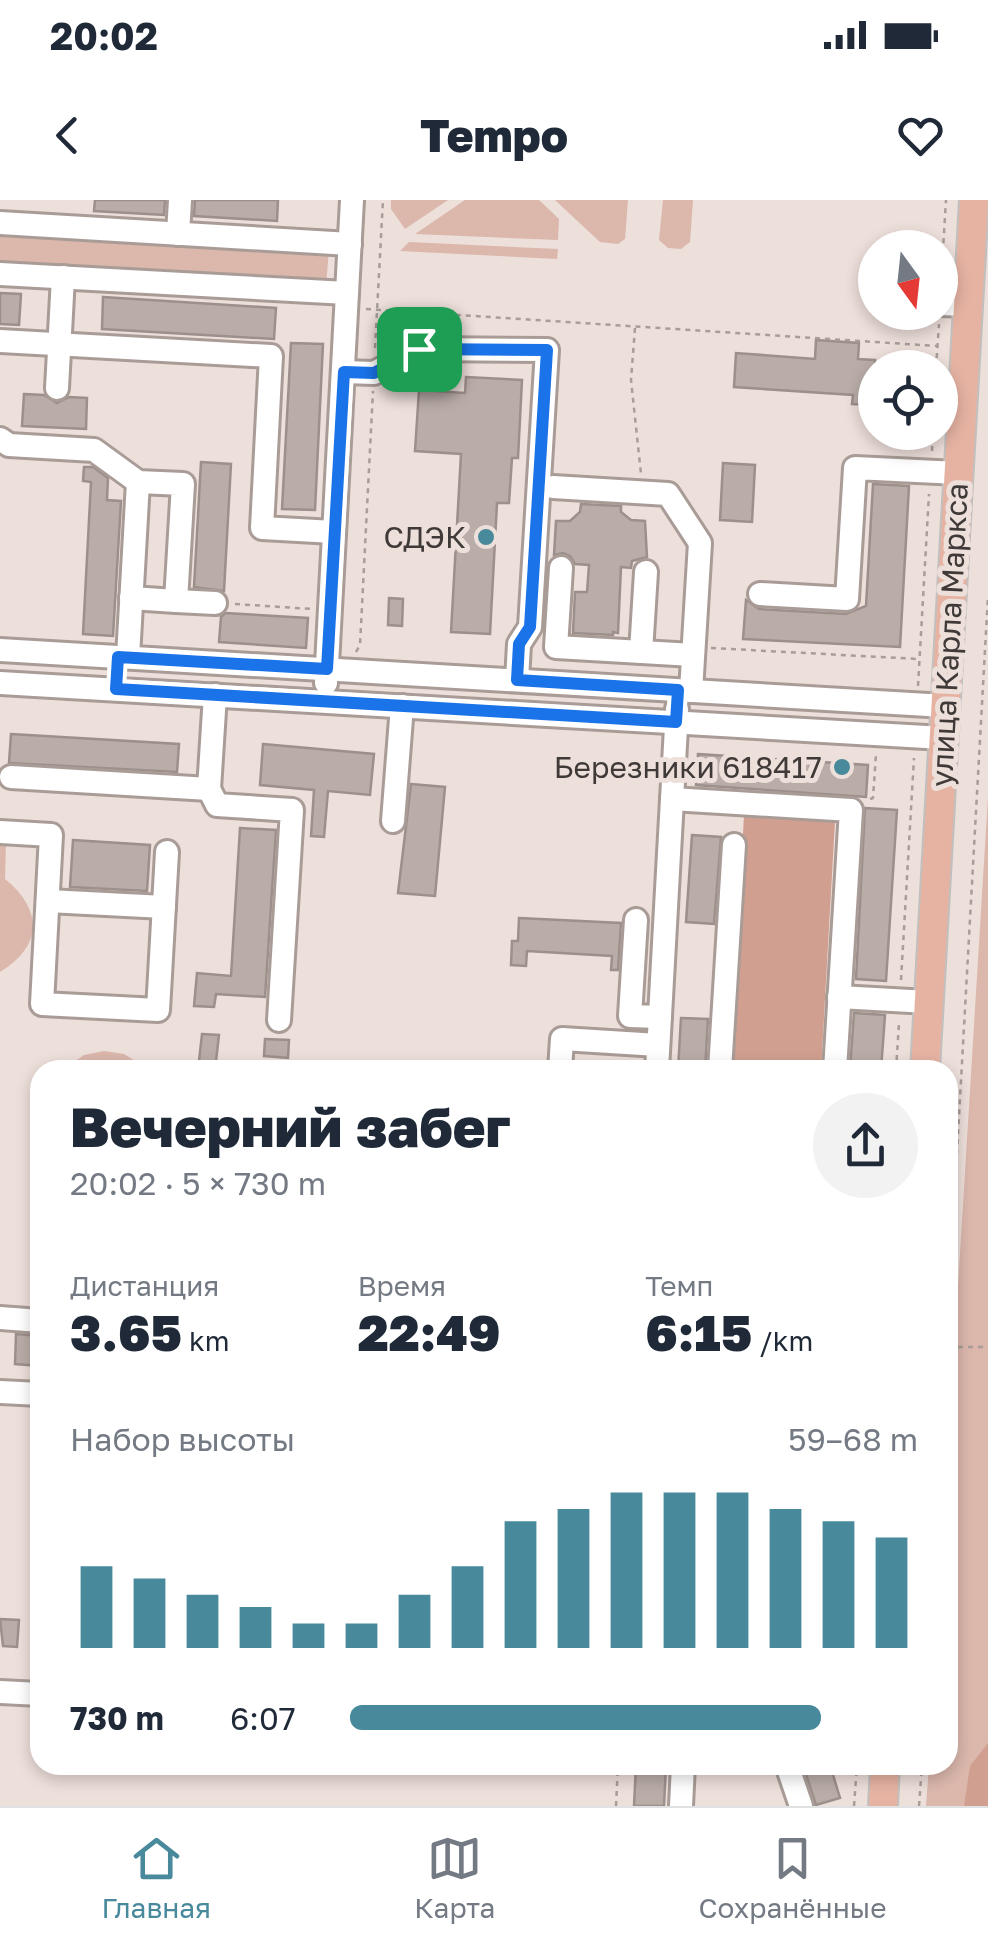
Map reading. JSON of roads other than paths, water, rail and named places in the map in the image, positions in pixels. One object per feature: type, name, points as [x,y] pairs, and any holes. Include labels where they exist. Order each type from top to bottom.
[{"type":"main road","name":"улица Карла Маркса","points":[[925,1060],[965,305],[974,200]]},
{"type":"main road","points":[[883,1806],[885,1775]]},
{"type":"street","points":[[178,234],[180,200]]},
{"type":"street","points":[[325,701],[352,200]]},
{"type":"street","points":[[0,223],[350,244]]},
{"type":"street","points":[[0,274],[347,300]]},
{"type":"street","points":[[57,388],[64,277]]},
{"type":"street","points":[[0,341],[271,356],[262,528],[334,532]]},
{"type":"street","points":[[344,372],[374,373],[419,349],[547,350],[530,627],[519,644],[517,680]]},
{"type":"street","points":[[0,439],[10,445],[94,450],[138,482],[183,484],[176,601]]},
{"type":"street","points":[[760,594],[847,599],[855,468],[958,473]]},
{"type":"street","points":[[116,689],[131,598],[138,482]]},
{"type":"street","points":[[553,487],[668,494],[700,544],[693,651],[676,722],[657,1060]]},
{"type":"street","points":[[561,568],[556,646],[693,651]]},
{"type":"street","points":[[641,652],[646,572]]},
{"type":"street","points":[[131,598],[215,603]]},
{"type":"street","points":[[0,650],[945,706]]},
{"type":"street","points":[[0,683],[943,738]]},
{"type":"street","points":[[214,694],[209,789],[217,805],[292,810],[279,1020]]},
{"type":"street","points":[[392,821],[402,706]]},
{"type":"street","points":[[10,777],[209,789]]},
{"type":"street","points":[[672,800],[851,810],[835,1060]]},
{"type":"street","points":[[0,832],[51,835],[42,1004],[158,1010],[167,852]]},
{"type":"street","points":[[721,1060],[734,846]]},
{"type":"street","points":[[48,901],[164,908]]},
{"type":"street","points":[[636,920],[630,1016],[660,1017]]},
{"type":"street","points":[[839,997],[928,1002]]},
{"type":"street","points":[[561,1060],[562,1039],[658,1045]]},
{"type":"street","points":[[0,1318],[30,1320]]},
{"type":"street","points":[[0,1392],[30,1394]]},
{"type":"street","points":[[0,1692],[30,1694]]},
{"type":"street","points":[[680,1806],[682,1775]]},
{"type":"street","points":[[789,1775],[800,1806]]},
{"type":"place","name":"СДЭК","points":[[486,537]]},
{"type":"place","name":"Березники 618417","points":[[842,767]]}]
